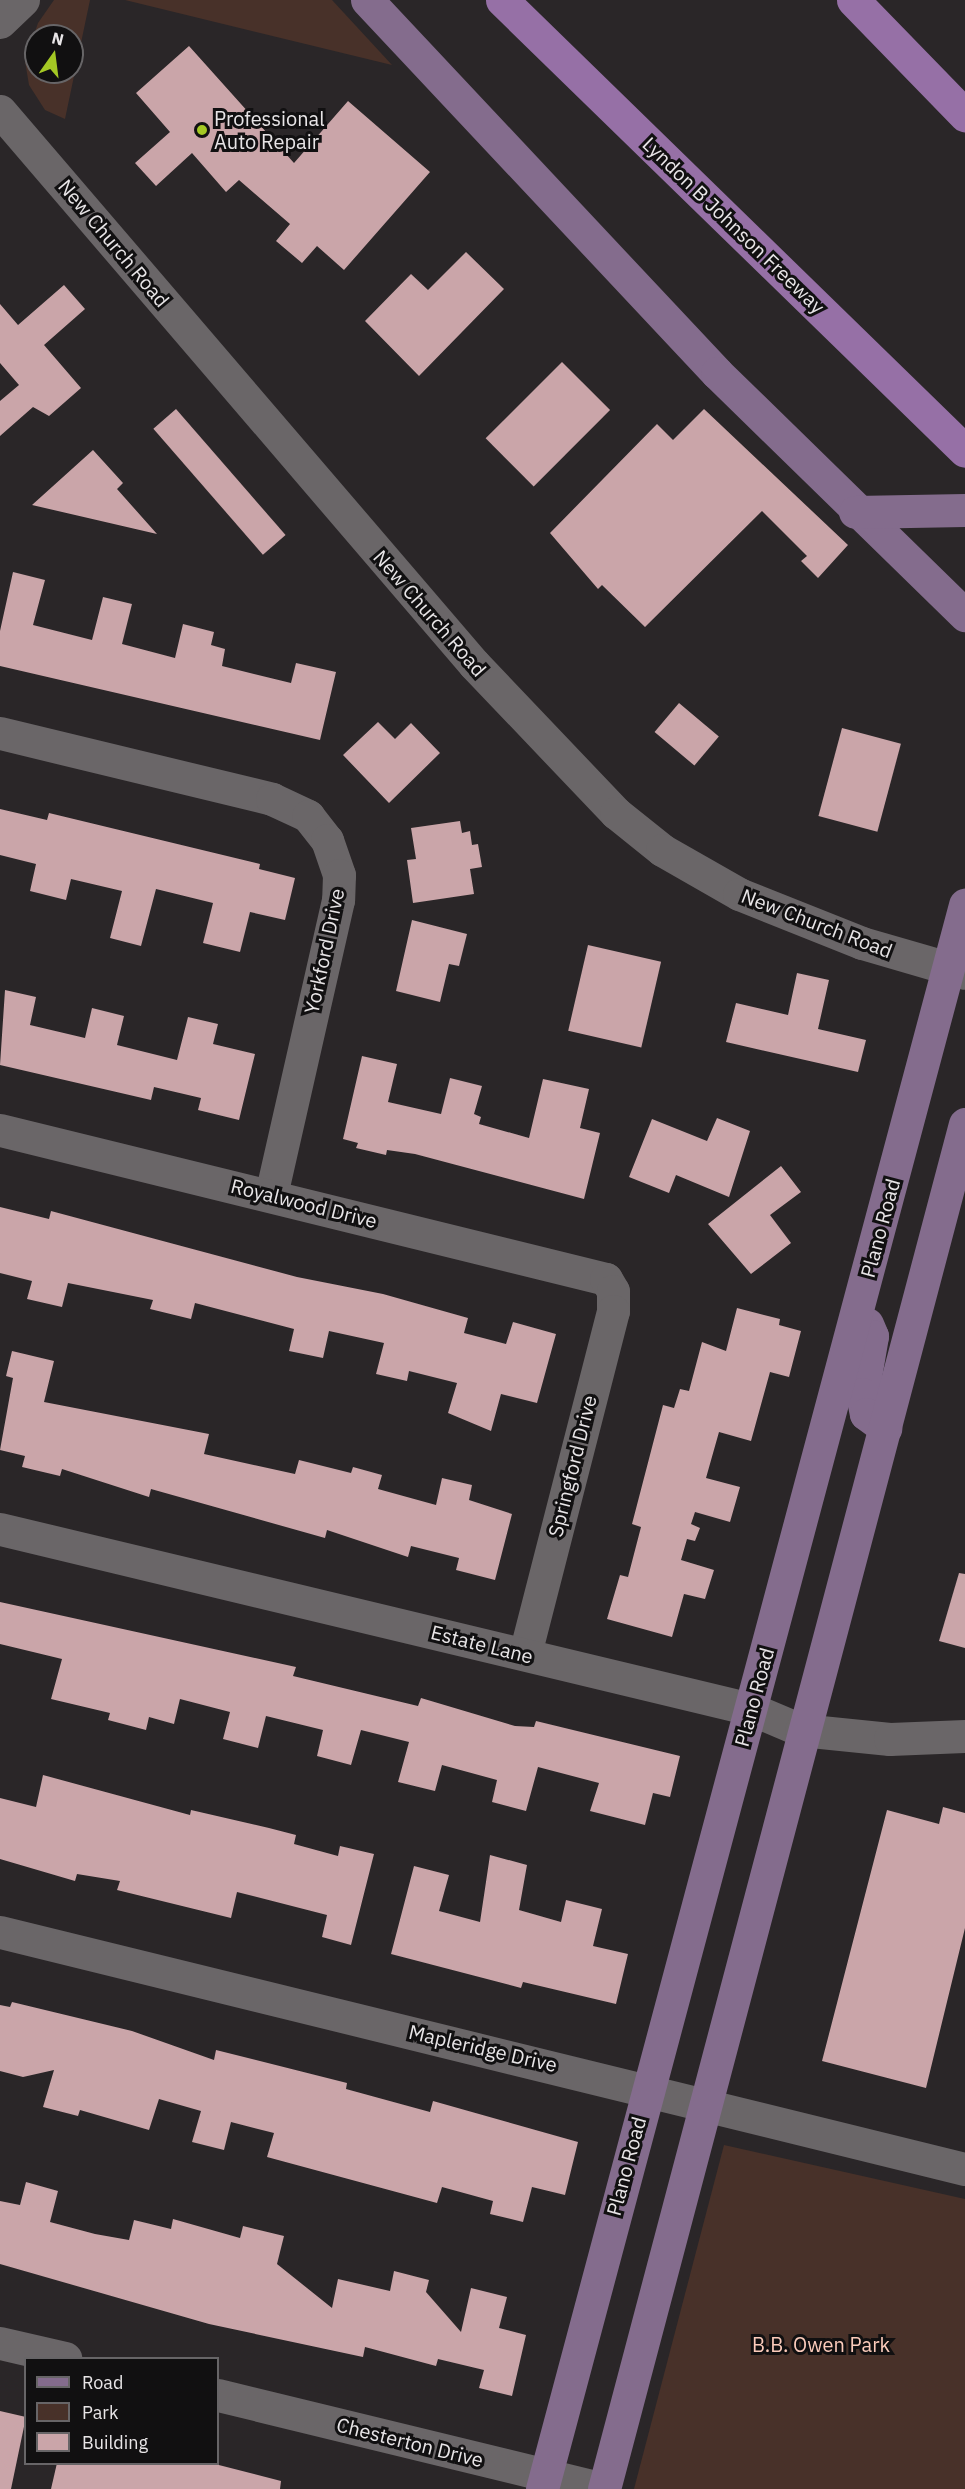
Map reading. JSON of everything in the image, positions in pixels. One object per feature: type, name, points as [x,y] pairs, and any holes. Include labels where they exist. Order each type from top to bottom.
[{"type":"highway","name":"Lyndon B Johnson Freeway","points":[[502,0],[965,451]]},
{"type":"highway","points":[[853,0],[965,115]]},
{"type":"main road","points":[[367,0],[717,373],[855,512],[965,615]]},
{"type":"main road","points":[[855,512],[965,510]]},
{"type":"main road","name":"Plano Road","points":[[544,2482],[647,2087],[857,1314],[957,971],[965,905]]},
{"type":"main road","points":[[604,2489],[801,1730],[885,1428],[965,1124]]},
{"type":"main road","points":[[857,1314],[872,1336],[862,1394],[866,1414],[885,1428]]},
{"type":"street","points":[[0,22],[23,0]]},
{"type":"street","name":"New Church Road","points":[[0,111],[474,664],[616,813],[662,850],[739,894],[862,943],[957,971]]},
{"type":"street","name":"Yorkford Drive","points":[[0,733],[272,800],[308,816],[327,840],[339,875],[338,900],[271,1195]]},
{"type":"street","name":"Royalwood Drive","points":[[0,1130],[606,1279]]},
{"type":"street","name":"Springford Drive","points":[[525,1654],[613,1311],[614,1291],[606,1279]]},
{"type":"street","name":"Estate Lane","points":[[0,1529],[751,1709],[801,1730],[890,1740],[965,1737]]},
{"type":"street","name":"Mapleridge Drive","points":[[0,1932],[647,2087],[965,2169]]},
{"type":"street","points":[[0,2343],[61,2357]]},
{"type":"street","name":"Chesterton Drive","points":[[219,2396],[544,2482],[604,2489]]},
{"type":"green space","points":[[54,0],[90,0],[84,29],[84,24],[38,24]]},
{"type":"green space","points":[[125,0],[332,0],[392,65]]},
{"type":"green space","points":[[72,84],[65,119],[45,110],[29,85]]},
{"type":"green space","name":"B.B. Owen Park","points":[[724,2145],[965,2199],[965,2489],[634,2489]]},
{"type":"building","points":[[189,46],[294,163],[348,101],[430,172],[344,270],[317,246],[302,263],[276,241],[290,224],[239,180],[226,192],[192,153],[156,186],[135,163],[170,132],[136,93]]},
{"type":"building","points":[[466,252],[504,289],[419,376],[365,321],[411,274],[428,290]]},
{"type":"building","points":[[64,285],[85,309],[44,345],[81,388],[49,416],[33,407],[0,436],[0,401],[19,385],[0,363],[0,304],[18,325]]},
{"type":"building","points":[[562,362],[610,410],[534,486],[486,438]]},
{"type":"building","points":[[176,409],[286,535],[263,555],[153,429]]},
{"type":"building","points":[[704,409],[848,545],[818,578],[801,561],[807,556],[762,511],[645,627],[602,585],[598,589],[550,533],[657,424],[673,440]]},
{"type":"building","points":[[93,450],[123,483],[117,489],[157,534],[32,505]]},
{"type":"building","points":[[13,572],[45,580],[33,625],[92,640],[103,597],[132,604],[122,644],[175,658],[183,624],[214,632],[211,645],[225,649],[222,666],[291,683],[296,663],[336,672],[320,740],[0,666],[0,631]]},
{"type":"building","points":[[679,703],[719,736],[694,766],[655,732]]},
{"type":"building","points":[[378,722],[395,739],[411,723],[440,753],[389,803],[343,755]]},
{"type":"building","points":[[842,728],[901,744],[877,832],[818,816]]},
{"type":"building","points":[[0,809],[47,820],[49,813],[260,864],[259,869],[295,878],[285,920],[250,912],[240,952],[203,943],[213,903],[156,889],[141,946],[110,938],[122,891],[71,879],[66,900],[30,891],[36,864],[0,855]]},
{"type":"building","points":[[460,821],[462,833],[470,831],[472,845],[478,844],[482,867],[470,869],[474,894],[413,903],[407,860],[416,859],[411,828]]},
{"type":"building","points":[[412,920],[467,934],[459,966],[449,964],[440,1002],[396,991]]},
{"type":"building","points":[[588,945],[661,962],[641,1048],[568,1031]]},
{"type":"building","points":[[797,973],[829,980],[818,1029],[866,1040],[858,1072],[726,1042],[736,1003],[788,1015]]},
{"type":"building","points":[[5,990],[36,997],[30,1025],[85,1038],[92,1008],[124,1016],[117,1045],[177,1060],[188,1017],[218,1024],[213,1044],[255,1054],[239,1120],[198,1110],[201,1098],[154,1087],[151,1100],[0,1065]]},
{"type":"building","points":[[362,1056],[397,1064],[388,1102],[441,1114],[450,1078],[482,1086],[474,1114],[481,1117],[479,1124],[529,1138],[543,1079],[589,1089],[580,1128],[600,1133],[584,1199],[415,1154],[387,1150],[386,1155],[356,1148],[358,1143],[343,1139]]},
{"type":"building","points":[[717,1118],[750,1131],[729,1197],[676,1175],[669,1193],[629,1177],[652,1119],[707,1141]]},
{"type":"building","points":[[781,1166],[801,1192],[770,1215],[791,1243],[751,1274],[708,1224]]},
{"type":"building","points":[[0,1207],[49,1219],[51,1211],[297,1277],[383,1294],[468,1318],[464,1333],[506,1344],[513,1322],[556,1334],[537,1403],[501,1394],[491,1431],[448,1413],[457,1383],[409,1371],[407,1381],[376,1374],[384,1343],[329,1331],[323,1358],[289,1351],[294,1329],[195,1303],[191,1319],[150,1309],[153,1300],[68,1283],[62,1307],[27,1299],[32,1281],[0,1273]]},
{"type":"building","points":[[737,1308],[780,1319],[779,1325],[801,1331],[789,1377],[770,1372],[751,1441],[719,1432],[706,1478],[740,1487],[730,1522],[695,1512],[691,1524],[700,1528],[695,1541],[687,1539],[681,1560],[714,1570],[705,1599],[684,1594],[672,1637],[607,1619],[620,1575],[628,1577],[641,1527],[632,1524],[663,1405],[674,1408],[680,1389],[689,1391],[702,1342],[726,1351]]},
{"type":"building","points":[[12,1351],[54,1361],[44,1402],[209,1434],[204,1454],[295,1474],[299,1460],[351,1473],[353,1467],[382,1475],[378,1489],[436,1505],[442,1478],[472,1485],[469,1500],[512,1514],[495,1580],[456,1570],[459,1558],[411,1546],[408,1557],[327,1530],[325,1538],[151,1489],[149,1497],[62,1469],[60,1476],[22,1467],[25,1456],[0,1450],[13,1378],[6,1376]]},
{"type":"building","points":[[959,1573],[965,1574],[965,1648],[939,1641]]},
{"type":"building","points":[[0,1602],[296,1667],[293,1676],[418,1706],[421,1698],[515,1726],[534,1727],[536,1721],[680,1756],[670,1797],[653,1793],[645,1825],[590,1811],[599,1783],[538,1767],[526,1811],[492,1802],[497,1780],[442,1765],[435,1791],[398,1782],[409,1742],[361,1730],[351,1765],[317,1756],[323,1730],[266,1716],[258,1748],[223,1739],[230,1712],[180,1699],[174,1724],[149,1717],[146,1730],[108,1720],[110,1713],[51,1699],[62,1659],[0,1644]]},
{"type":"building","points":[[43,1775],[190,1815],[191,1810],[296,1835],[294,1844],[338,1856],[340,1846],[374,1854],[351,1945],[322,1937],[327,1915],[237,1892],[231,1918],[117,1890],[120,1881],[77,1874],[75,1881],[0,1859],[0,1798],[36,1807]]},
{"type":"building","points":[[943,1807],[965,1813],[965,1928],[926,2088],[822,2061],[887,1810],[939,1824]]},
{"type":"building","points":[[490,1855],[527,1865],[519,1910],[561,1922],[566,1900],[602,1909],[593,1946],[628,1954],[616,2004],[523,1982],[521,1988],[391,1954],[414,1866],[449,1875],[439,1911],[480,1922]]},
{"type":"building","points":[[12,2002],[132,2031],[214,2060],[216,2050],[347,2083],[346,2089],[430,2112],[433,2101],[578,2142],[565,2195],[532,2187],[523,2222],[490,2214],[493,2201],[442,2187],[437,2203],[267,2157],[274,2133],[231,2122],[224,2150],[192,2142],[201,2111],[159,2099],[149,2130],[80,2110],[78,2116],[43,2107],[54,2070],[23,2077],[0,2071],[0,2005],[10,2007]]},
{"type":"building","points":[[26,2182],[58,2191],[50,2222],[95,2234],[129,2240],[134,2220],[171,2229],[173,2219],[240,2238],[243,2226],[284,2236],[277,2264],[332,2308],[338,2279],[390,2291],[394,2271],[429,2280],[426,2292],[461,2332],[471,2288],[507,2297],[499,2328],[526,2335],[512,2396],[479,2388],[484,2370],[438,2359],[436,2366],[365,2347],[363,2357],[209,2324],[0,2264],[0,2201],[20,2205]]},
{"type":"building","points":[[0,2411],[24,2417],[24,2427],[11,2489],[0,2489]]},
{"type":"building","points":[[57,2465],[219,2465],[281,2481],[280,2489],[51,2489]]},
{"type":"place","name":"Professional Auto Repair","points":[[202,130]]}]
